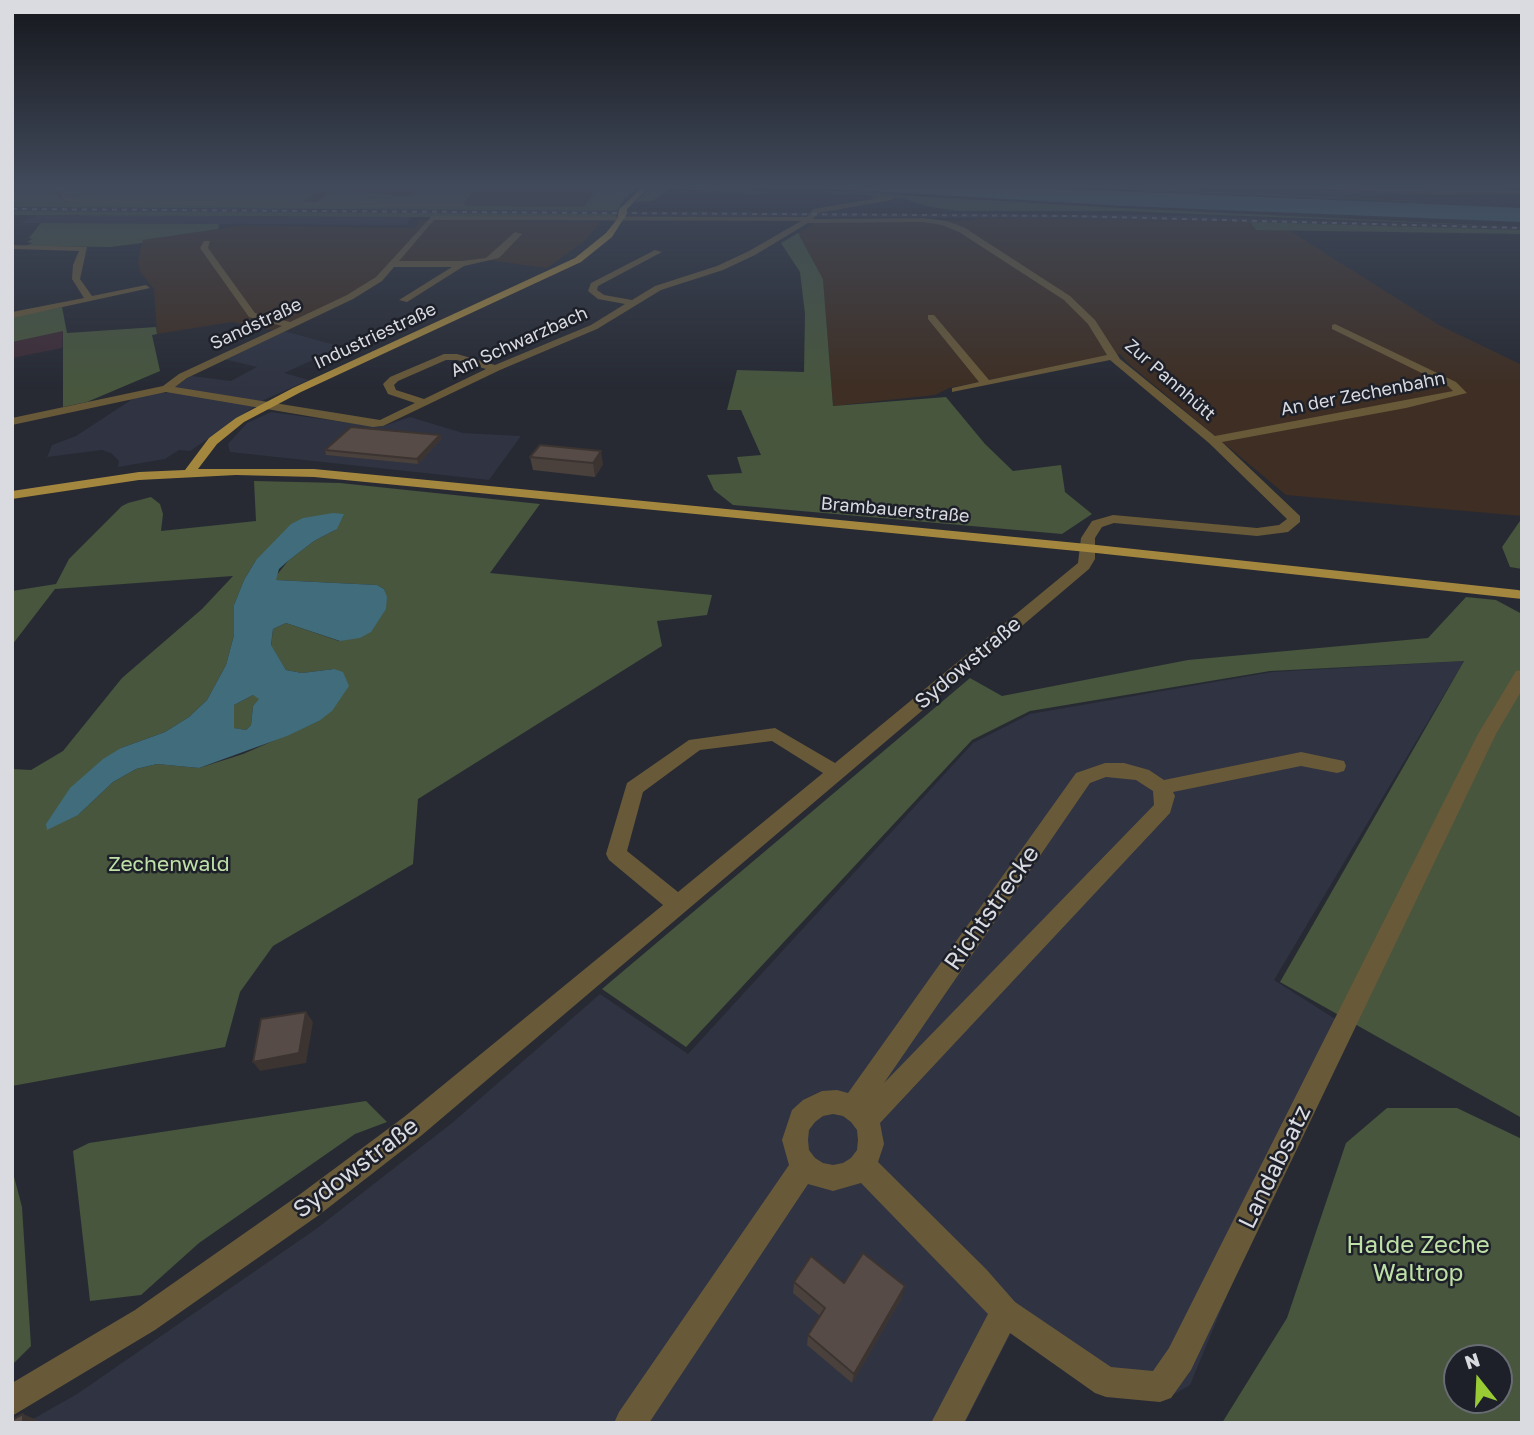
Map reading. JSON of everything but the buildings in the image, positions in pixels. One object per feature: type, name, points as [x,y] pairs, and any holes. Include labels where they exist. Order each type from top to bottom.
[{"type":"main road","name":"Industriestraße","points":[[189,473],[213,441],[240,420],[265,406],[559,270],[581,255]]},
{"type":"main road","name":"Brambauerstraße","points":[[213,441],[215,454],[221,459],[267,471]]},
{"type":"main road","name":"Brambauerstraße","points":[[12,495],[139,476],[267,471],[419,482],[1520,593]]},
{"type":"street","points":[[81,255],[76,279],[89,299]]},
{"type":"street","points":[[209,255],[252,315],[290,325]]},
{"type":"street","name":"Sandstraße","points":[[166,389],[183,376],[350,298],[379,279],[401,255]]},
{"type":"street","points":[[394,264],[462,264],[488,260],[497,255]]},
{"type":"street","points":[[632,303],[601,296],[592,290],[594,285],[652,255]]},
{"type":"street","name":"Am Schwarzbach","points":[[265,406],[378,424],[389,422],[496,368],[594,327],[658,288],[720,268],[746,255]]},
{"type":"street","name":"Zur Pannhütt","points":[[1000,255],[1067,298],[1092,322],[1112,357],[1213,440],[1295,519],[1283,529],[1256,532],[1113,519],[1097,524],[1088,538],[1087,548]]},
{"type":"street","points":[[404,300],[462,264]]},
{"type":"street","points":[[12,315],[146,288]]},
{"type":"street","points":[[931,317],[986,383]]},
{"type":"street","name":"An der Zechenbahn","points":[[1213,440],[1461,393],[1441,378],[1335,327]]},
{"type":"street","points":[[425,403],[392,392],[388,384],[444,357],[457,357],[496,368]]},
{"type":"street","points":[[956,390],[1112,357]]},
{"type":"street","points":[[12,422],[136,393],[166,389],[265,406]]},
{"type":"street","name":"Sydowstraße","points":[[12,1401],[145,1320],[309,1205],[413,1126],[1084,566],[1088,559],[1087,548]]},
{"type":"street","name":"Landabsatz","points":[[1005,1312],[1105,1381],[1160,1387],[1180,1359],[1487,734],[1522,675]]},
{"type":"street","points":[[678,905],[616,854],[634,788],[695,744],[775,734],[836,773]]},
{"type":"street","points":[[1161,787],[1301,759],[1338,766]]},
{"type":"street","name":"Richtstrecke","points":[[1105,770],[1124,770],[1142,775],[1161,787],[1165,796],[1163,808],[858,1114],[1083,778],[1105,770]]},
{"type":"street","points":[[825,1102],[839,1102],[858,1114],[871,1143],[863,1166],[855,1173],[835,1179],[824,1177],[805,1165],[799,1156],[795,1135],[803,1115],[813,1106],[825,1102]]},
{"type":"street","points":[[630,1423],[805,1165]]},
{"type":"street","points":[[863,1166],[976,1279],[1005,1312],[947,1423]]},
{"type":"shaded area","points":[[139,255],[565,255],[547,268],[488,260],[394,264],[379,279],[291,325],[273,330],[232,322],[157,334],[154,289],[141,273],[138,263]]},
{"type":"shaded area","points":[[810,255],[1328,255],[1439,325],[1522,365],[1522,516],[1286,495],[1120,354],[949,388],[935,395],[833,406],[823,279]]},
{"type":"shaded area","points":[[63,330],[62,348],[12,358],[12,341]]},
{"type":"shaded area","points":[[284,331],[342,347],[284,373],[309,380],[264,400],[190,451],[179,450],[165,459],[118,467],[119,461],[111,453],[102,450],[47,457],[52,445],[76,436],[134,398],[149,393],[166,393],[191,376],[231,381],[257,367],[224,359]]},
{"type":"shaded area","points":[[271,412],[380,427],[410,417],[463,433],[521,436],[489,480],[230,452],[228,444],[247,423]]},
{"type":"shaded area","points":[[344,514],[337,529],[314,541],[288,561],[279,569],[276,580],[377,585],[384,589],[387,597],[386,609],[371,632],[360,638],[340,641],[286,623],[273,629],[271,645],[286,670],[302,673],[334,669],[343,672],[349,686],[332,711],[319,721],[287,736],[199,768],[157,764],[136,769],[113,782],[78,815],[47,830],[46,824],[70,788],[103,759],[121,748],[165,732],[189,717],[207,700],[226,665],[234,635],[234,605],[244,580],[256,560],[291,524],[303,518]],"holes":[[[253,695],[259,699],[253,706],[251,725],[246,730],[234,728],[234,705]]]},
{"type":"shaded area","points":[[1464,661],[1274,980],[1340,1022],[1190,1385],[1171,1396],[1013,1329],[965,1423],[26,1423],[77,1394],[316,1229],[452,1123],[600,994],[688,1054],[973,743],[1030,714],[1272,672]]},
{"type":"green space","points":[[789,255],[810,255],[823,279],[833,406],[946,397],[985,444],[1013,471],[1061,465],[1065,492],[1092,514],[1062,534],[733,505],[714,490],[707,475],[742,473],[737,457],[761,455],[741,410],[727,410],[737,370],[804,372],[805,314],[800,272]]},
{"type":"green space","points":[[62,307],[67,333],[156,327],[157,334],[152,335],[160,371],[87,402],[63,407],[63,331],[12,342],[12,317]]},
{"type":"green space","name":"Zechenwald","points":[[254,481],[340,483],[540,504],[490,573],[712,595],[707,615],[657,621],[662,646],[418,799],[413,864],[273,946],[240,992],[225,1047],[12,1086],[12,769],[31,770],[63,751],[122,678],[202,609],[233,576],[55,589],[12,645],[12,591],[56,584],[69,559],[128,503],[151,497],[160,504],[163,514],[161,531],[256,521]],"holes":[[[337,529],[314,541],[288,561],[276,576],[276,580],[377,585],[384,589],[386,597],[386,609],[339,641],[286,623],[273,629],[271,646],[286,670],[302,673],[334,669],[319,721],[243,754],[199,768],[157,764],[136,769],[113,782],[78,815],[121,748],[165,732],[189,717],[207,700],[226,665],[234,635],[234,605],[256,560]]]},
{"type":"green space","points":[[1522,518],[1522,569],[1510,567],[1502,547]]},
{"type":"green space","points":[[1466,597],[1496,600],[1522,614],[1522,1118],[1280,982],[1464,661],[1270,671],[1030,711],[972,740],[686,1047],[602,989],[970,678],[1002,696],[1188,660],[1428,638]]},
{"type":"green space","points":[[253,695],[259,696],[259,700],[253,706],[251,725],[246,730],[233,728],[234,705]]},
{"type":"green space","points":[[366,1101],[387,1122],[355,1134],[199,1243],[141,1295],[90,1301],[73,1151],[89,1143]]},
{"type":"green space","name":"Halde Zeche Waltrop","points":[[1387,1108],[1457,1108],[1522,1139],[1522,1423],[1222,1423],[1287,1318],[1346,1143]]},
{"type":"green space","points":[[12,1169],[22,1207],[31,1346],[12,1365]]}]
